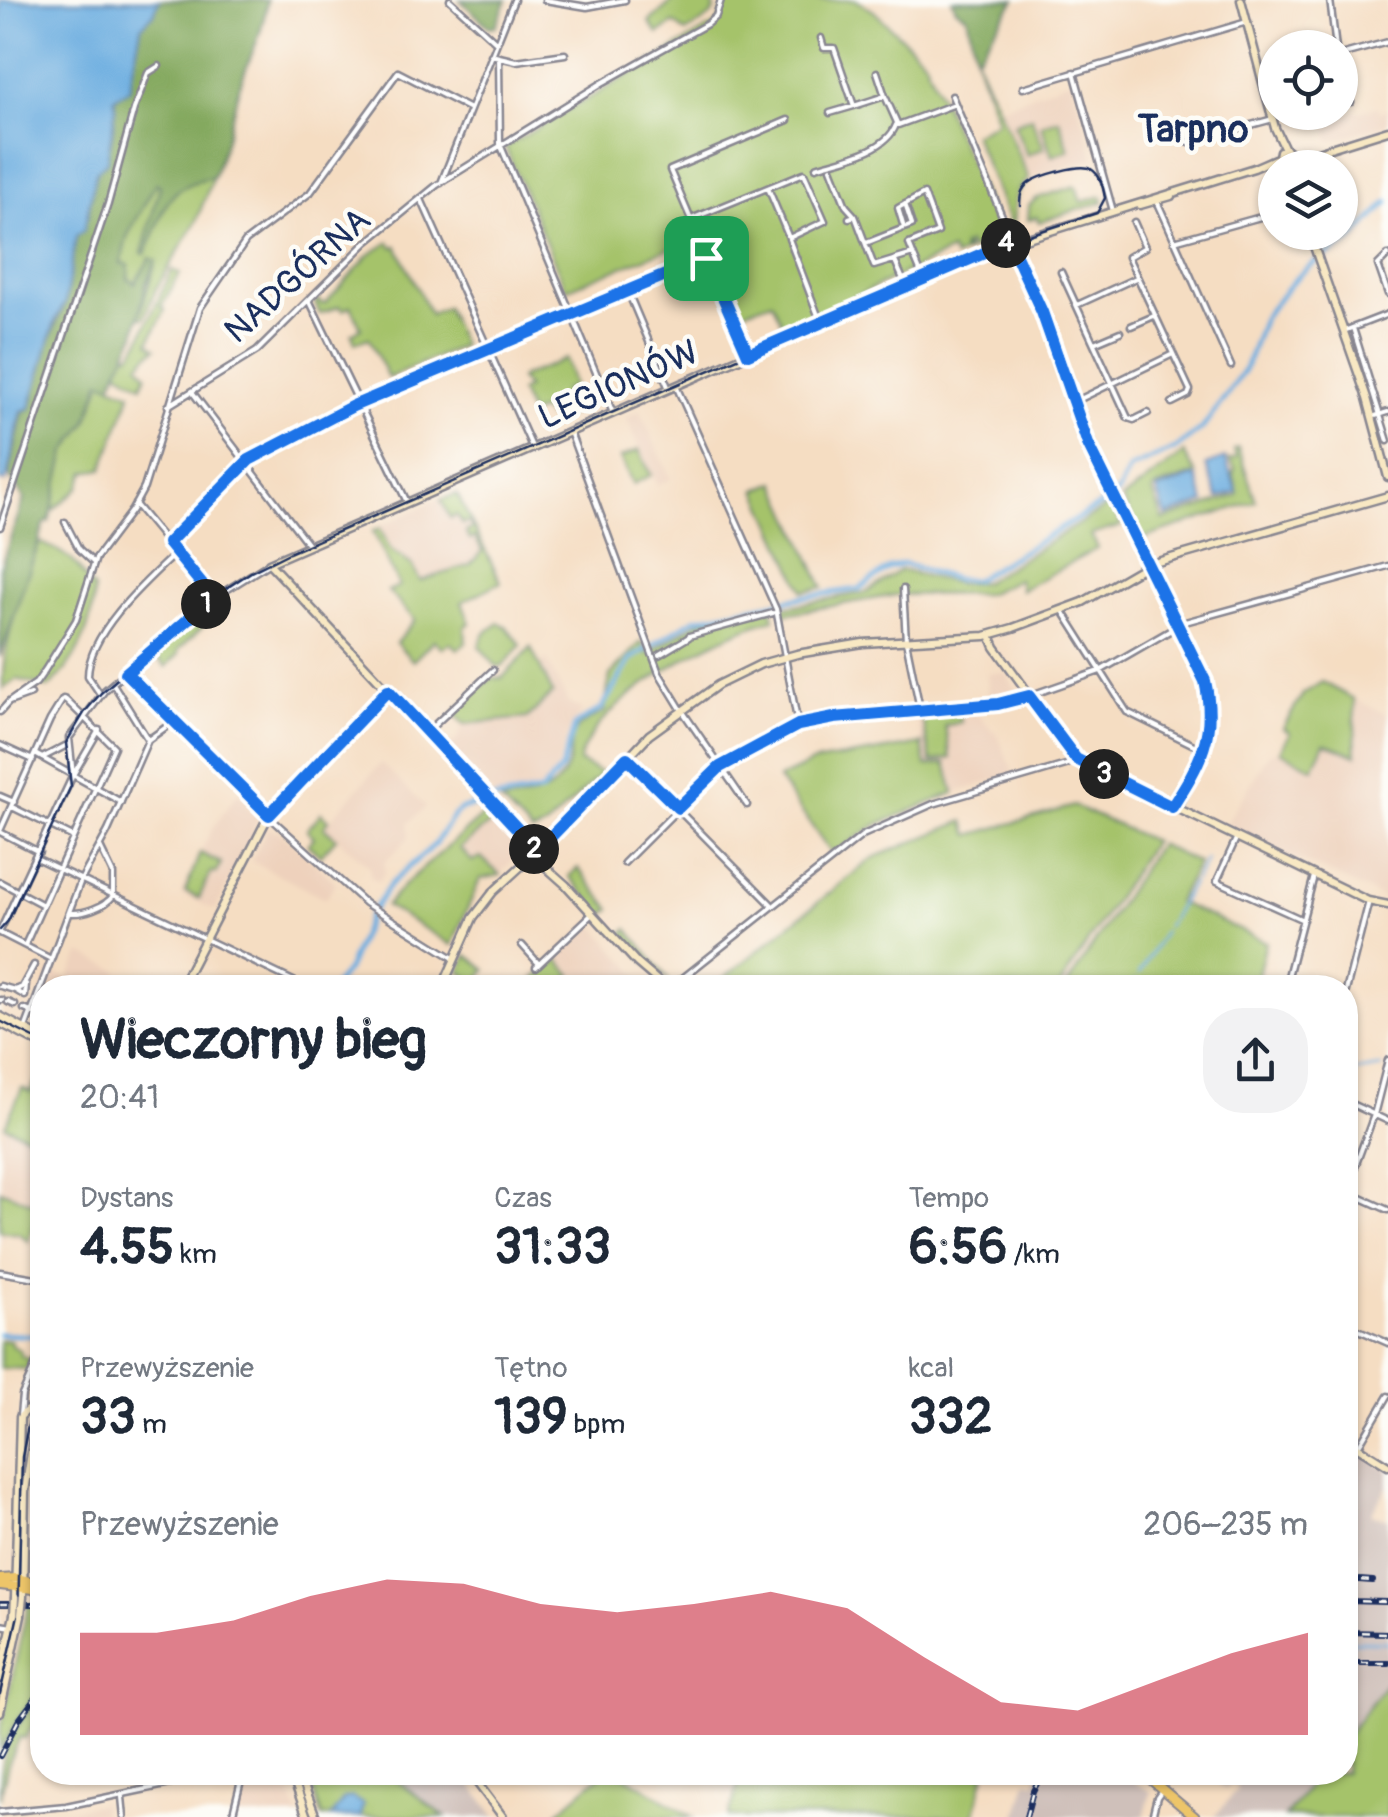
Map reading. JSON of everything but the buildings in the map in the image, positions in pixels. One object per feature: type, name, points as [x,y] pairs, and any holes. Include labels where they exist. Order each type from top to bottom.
[{"type":"main road","points":[[0,1581],[30,1587]]},
{"type":"main road","points":[[1156,1785],[1195,1817]]},
{"type":"street","points":[[450,0],[496,42]]},
{"type":"street","points":[[441,183],[514,0]]},
{"type":"street","points":[[545,0],[587,6],[625,0]]},
{"type":"street","name":"NADGÓRNA","points":[[168,406],[257,352],[366,243],[441,183],[500,144],[707,24],[716,16],[722,0]]},
{"type":"street","points":[[1242,0],[1258,63]]},
{"type":"street","points":[[1330,0],[1334,30]]},
{"type":"street","points":[[1022,88],[1247,22]]},
{"type":"street","points":[[821,38],[824,48],[834,48],[854,106]]},
{"type":"street","points":[[1358,52],[1388,42]]},
{"type":"street","points":[[491,55],[533,61],[564,54]]},
{"type":"street","points":[[500,58],[500,144],[613,414]]},
{"type":"street","points":[[0,528],[108,204],[134,109],[148,73],[159,66]]},
{"type":"street","points":[[0,712],[36,682],[76,620],[94,564],[149,477],[194,321],[235,254],[246,240],[310,193],[398,72],[468,108]]},
{"type":"street","points":[[877,72],[896,125]]},
{"type":"street","points":[[1074,72],[1113,211]]},
{"type":"street","points":[[830,113],[885,96]]},
{"type":"street","points":[[952,96],[1042,312],[1072,403],[1110,492],[1202,672],[1209,699],[1209,726],[1204,750],[1175,808]]},
{"type":"street","points":[[816,167],[871,148],[890,136],[896,125],[955,104]]},
{"type":"street","points":[[748,354],[670,170],[788,120]]},
{"type":"street","points":[[1189,142],[1258,127]]},
{"type":"street","name":"LEGIONÓW","points":[[1325,150],[1388,130]]},
{"type":"street","name":"LEGIONÓW","points":[[269,563],[1010,242],[1258,167]]},
{"type":"street","points":[[831,168],[875,267],[913,254]]},
{"type":"street","points":[[691,219],[804,173],[825,221],[790,238]]},
{"type":"street","points":[[768,188],[821,323]]},
{"type":"street","points":[[866,243],[904,228],[898,208],[924,194],[938,232],[909,244],[923,278]]},
{"type":"street","points":[[421,199],[533,448]]},
{"type":"street","points":[[1156,199],[1231,366]]},
{"type":"street","points":[[1174,241],[1258,217]]},
{"type":"street","points":[[1134,222],[1145,247],[1128,258],[1191,392],[1172,402]]},
{"type":"street","points":[[1314,250],[1388,441]]},
{"type":"street","points":[[1388,255],[1378,265],[1388,294]]},
{"type":"street","points":[[168,543],[244,462],[360,404],[706,258]]},
{"type":"street","points":[[895,261],[906,286]]},
{"type":"street","points":[[1062,272],[1130,420],[1148,413]]},
{"type":"street","points":[[1077,305],[1136,278]]},
{"type":"street","points":[[628,292],[773,603],[798,725]]},
{"type":"street","points":[[310,302],[408,502]]},
{"type":"street","points":[[1344,332],[1388,314]]},
{"type":"street","points":[[1132,326],[1154,316]]},
{"type":"street","points":[[1353,328],[1388,476]]},
{"type":"street","points":[[1094,343],[1120,332]]},
{"type":"street","points":[[1072,403],[1172,354]]},
{"type":"street","points":[[192,392],[309,545]]},
{"type":"street","points":[[1376,416],[1388,412]]},
{"type":"street","points":[[570,432],[648,643],[680,710],[748,804]]},
{"type":"street","points":[[448,975],[481,906],[680,710],[735,676],[786,656],[863,643],[990,635],[1063,611],[1147,565],[1388,494]]},
{"type":"street","points":[[135,504],[213,598]]},
{"type":"street","points":[[65,522],[77,546],[94,564]]},
{"type":"street","points":[[100,694],[88,676],[95,651],[122,607],[176,553]]},
{"type":"street","points":[[42,758],[67,745],[100,694],[213,598],[269,563],[508,821],[519,838],[652,975]]},
{"type":"street","points":[[624,863],[720,767],[798,725],[834,718],[998,704],[1029,696],[1100,671],[1179,626],[1388,566]]},
{"type":"street","points":[[902,588],[906,640],[920,709]]},
{"type":"street","points":[[656,656],[689,636],[774,611]]},
{"type":"street","points":[[1063,611],[1128,712],[1204,750]]},
{"type":"street","points":[[990,635],[1076,759],[1370,902],[1388,904]]},
{"type":"street","points":[[427,732],[493,670]]},
{"type":"street","points":[[126,673],[269,815],[373,908],[456,959]]},
{"type":"street","points":[[113,684],[148,740]]},
{"type":"street","points":[[187,975],[269,815],[388,690]]},
{"type":"street","points":[[9,702],[31,694]]},
{"type":"street","points":[[25,945],[59,870],[73,837],[96,790],[114,747],[63,699],[0,832],[59,870],[281,975]]},
{"type":"street","points":[[47,975],[81,880],[148,740],[173,722]]},
{"type":"street","points":[[52,959],[0,932],[73,776],[99,730]]},
{"type":"street","points":[[0,745],[42,758],[120,802]]},
{"type":"street","points":[[67,745],[73,776]]},
{"type":"street","points":[[627,758],[772,905]]},
{"type":"street","points":[[684,975],[818,864],[864,835],[902,816],[1076,759]]},
{"type":"street","points":[[0,796],[73,837]]},
{"type":"street","points":[[1237,838],[1217,881],[1302,920]]},
{"type":"street","points":[[70,913],[80,914],[110,902],[113,896],[112,874],[100,847]]},
{"type":"street","points":[[1289,975],[1314,875]]},
{"type":"street","points":[[0,882],[43,905]]},
{"type":"street","points":[[1350,975],[1370,902]]},
{"type":"street","points":[[522,945],[538,965],[592,914]]},
{"type":"street","points":[[0,986],[25,997],[34,965]]},
{"type":"street","points":[[15,990],[26,984]]},
{"type":"street","points":[[4,1001],[30,1011]]},
{"type":"street","points":[[24,1032],[30,1019]]},
{"type":"street","points":[[0,1020],[30,1035]]},
{"type":"street","points":[[1358,1159],[1388,1060]]},
{"type":"street","points":[[1358,1108],[1388,1122]]},
{"type":"street","points":[[1358,1197],[1388,1210]]},
{"type":"street","points":[[0,1272],[30,1276]]},
{"type":"street","points":[[1358,1330],[1388,1343]]},
{"type":"street","points":[[20,1587],[20,1417],[22,1395],[30,1377]]},
{"type":"street","points":[[1388,1396],[1358,1446],[1388,1466]]},
{"type":"street","points":[[20,1417],[30,1410]]},
{"type":"street","points":[[20,1427],[30,1433]]},
{"type":"street","points":[[0,1712],[18,1615],[30,1459]]},
{"type":"street","points":[[0,1581],[17,1565]]},
{"type":"street","points":[[0,1679],[18,1615]]},
{"type":"street","points":[[0,1625],[12,1628]]},
{"type":"street","points":[[0,1812],[35,1811],[168,1785]]},
{"type":"street","points":[[232,1817],[240,1785]]},
{"type":"street","points":[[295,1785],[307,1817]]},
{"type":"street","points":[[304,1785],[316,1817]]},
{"type":"street","points":[[479,1785],[503,1817]]},
{"type":"street","points":[[1152,1817],[1162,1790]]},
{"type":"street","points":[[122,1795],[124,1817]]},
{"type":"shaded area","points":[[1071,79],[1094,158],[1029,179],[1000,108]]},
{"type":"shaded area","points":[[1378,107],[1380,113],[1388,110],[1388,123],[1330,141],[1328,130],[1358,130],[1358,111]]},
{"type":"shaded area","points":[[640,410],[671,479],[657,485],[626,417]]},
{"type":"shaded area","points":[[457,490],[498,578],[453,599],[462,637],[442,649],[388,591],[398,585],[372,530]]},
{"type":"shaded area","points":[[547,660],[568,703],[583,710],[569,730],[557,768],[547,783],[536,791],[495,797],[448,747],[457,740],[464,724],[527,718],[553,694],[539,664]]},
{"type":"shaded area","points":[[987,673],[1005,673],[1018,692],[1016,695],[989,701]]},
{"type":"shaded area","points":[[1354,699],[1388,715],[1388,900],[1225,826],[1269,753],[1280,751],[1313,767],[1325,743],[1355,754]]},
{"type":"shaded area","points":[[975,711],[998,736],[1014,774],[954,793],[946,763],[926,766],[916,714]]},
{"type":"shaded area","points":[[381,763],[426,807],[408,823],[409,838],[384,863],[385,872],[379,881],[371,877],[369,866],[324,827]]},
{"type":"shaded area","points":[[238,793],[259,817],[215,910],[181,894],[212,829]]},
{"type":"shaded area","points":[[494,820],[520,851],[500,875],[481,858],[472,862],[460,848]]},
{"type":"shaded area","points":[[268,828],[279,832],[335,882],[326,899],[251,861]]},
{"type":"shaded area","points":[[590,921],[637,975],[534,975]]},
{"type":"shaded area","points":[[81,953],[119,971],[117,975],[70,975]]},
{"type":"shaded area","points":[[5,1126],[30,1137],[30,1236],[28,1241],[5,1233],[0,1246],[0,1139]]},
{"type":"shaded area","points":[[1358,1452],[1388,1470],[1388,1486],[1371,1514],[1388,1519],[1388,1681],[1358,1721]]},
{"type":"shaded area","points":[[247,1785],[288,1785],[299,1817],[237,1817]]},
{"type":"shaded area","points":[[403,1785],[472,1785],[496,1817],[445,1817]]},
{"type":"shaded area","points":[[1026,1785],[1140,1785],[1151,1792],[1144,1817],[1017,1817]]},
{"type":"shaded area","points":[[1234,1785],[1310,1785],[1285,1817],[1214,1817],[1238,1789]]},
{"type":"shaded area","points":[[102,1803],[101,1817],[44,1817],[44,1816]]},
{"type":"green space","points":[[159,0],[267,0],[213,177],[173,195],[145,254],[142,253],[160,186],[156,183],[127,237],[121,263],[129,265],[128,279],[135,283],[150,258],[156,261],[146,284],[135,335],[111,385],[101,381],[87,422],[66,452],[49,522],[45,523],[0,657],[0,568],[24,499],[9,475],[23,412],[31,408],[48,344],[65,303],[76,236],[86,222],[94,178],[111,142],[116,94],[129,89],[141,27],[154,13]]},
{"type":"green space","points":[[460,0],[507,0],[496,26],[489,27]]},
{"type":"green space","points":[[674,0],[710,0],[715,9],[686,33],[674,23],[658,34],[649,22]]},
{"type":"green space","points":[[726,0],[856,0],[874,11],[924,59],[998,227],[989,234],[992,241],[985,244],[981,237],[984,245],[971,250],[968,243],[968,252],[964,253],[963,245],[962,254],[954,258],[951,251],[785,330],[772,301],[736,314],[703,235],[566,289],[505,147],[718,23]]},
{"type":"green space","points":[[952,0],[1015,0],[976,58],[967,16],[956,9]]},
{"type":"green space","points":[[976,58],[1029,179],[1019,190],[1012,229],[973,134],[997,121]]},
{"type":"green space","points":[[1031,117],[1044,148],[1027,155],[1014,124]]},
{"type":"green space","points":[[1059,119],[1069,150],[1052,156],[1041,124]]},
{"type":"green space","points":[[213,177],[196,222],[156,289],[144,318],[139,317],[156,261],[150,259],[135,283],[126,274],[122,263],[124,249],[135,219],[157,182],[160,186],[144,254],[172,196],[181,188]]},
{"type":"green space","points":[[1076,186],[1081,202],[1102,196],[1103,202],[1039,222],[1037,217],[1028,220],[1029,205],[1037,198]]},
{"type":"green space","points":[[390,242],[397,246],[430,314],[446,307],[462,346],[388,378],[369,338],[355,343],[352,334],[361,328],[351,306],[320,314],[315,304],[318,299],[326,303],[370,254]]},
{"type":"green space","points":[[172,270],[180,274],[161,306],[165,310],[149,342],[156,348],[139,364],[147,374],[142,385],[116,370],[126,351],[130,355],[136,348]]},
{"type":"green space","points":[[566,359],[573,386],[563,390],[573,413],[552,422],[541,410],[530,415],[520,392],[527,388],[519,378]]},
{"type":"green space","points":[[102,381],[131,393],[103,469],[86,472],[79,488],[50,513],[66,452],[87,422]]},
{"type":"green space","points":[[1238,448],[1256,501],[1142,539],[1122,499],[1184,453],[1196,474],[1153,492],[1163,520],[1238,495],[1235,469],[1229,460],[1236,458],[1234,450]]},
{"type":"green space","points":[[639,450],[651,475],[633,484],[620,458]]},
{"type":"green space","points":[[776,482],[823,587],[803,591],[757,490]]},
{"type":"green space","points":[[457,494],[501,582],[462,602],[470,623],[465,627],[466,643],[458,649],[450,643],[442,648],[434,640],[413,661],[396,643],[415,620],[388,591],[399,586],[373,531],[380,528],[390,549],[412,565],[420,581],[470,565],[482,551],[475,537],[470,540],[466,532],[472,528],[469,522],[462,524],[457,515],[450,518],[441,500]]},
{"type":"green space","points":[[1111,504],[1121,526],[1091,535],[1098,548],[1021,590],[1018,579],[987,594],[896,595],[784,614],[781,608],[867,592],[900,570],[960,584],[984,582]]},
{"type":"green space","points":[[40,542],[70,559],[94,589],[91,616],[75,656],[48,688],[17,679],[3,689],[9,635]]},
{"type":"green space","points":[[219,596],[227,604],[178,650],[166,667],[154,655]]},
{"type":"green space","points":[[772,609],[774,619],[691,654],[631,694],[607,717],[589,739],[579,762],[602,773],[546,827],[532,833],[501,802],[534,796],[559,780],[575,732],[604,712],[610,675],[642,641],[647,654],[700,621]]},
{"type":"green space","points":[[499,623],[521,645],[502,667],[497,667],[479,646],[484,634]]},
{"type":"green space","points":[[531,648],[553,694],[527,718],[464,724],[454,713],[491,678],[502,678]]},
{"type":"green space","points":[[1322,682],[1354,699],[1356,755],[1325,743],[1313,768],[1280,751],[1290,733],[1283,728],[1303,694]]},
{"type":"green space","points":[[959,713],[961,722],[945,726],[951,758],[931,762],[922,717]]},
{"type":"green space","points":[[922,744],[926,766],[946,763],[954,793],[876,825],[832,854],[778,779],[814,762]]},
{"type":"green space","points":[[1074,806],[1153,841],[1067,975],[727,975],[873,858],[964,821],[970,835]]},
{"type":"green space","points":[[321,813],[329,820],[324,827],[336,838],[320,856],[308,845],[314,837],[307,830]]},
{"type":"green space","points":[[486,813],[494,820],[460,848],[472,861],[481,857],[500,875],[480,879],[452,945],[386,906],[404,885]]},
{"type":"green space","points":[[1158,844],[1198,863],[1177,902],[1266,942],[1258,975],[1074,975]]},
{"type":"green space","points":[[200,853],[221,863],[216,873],[211,872],[199,898],[185,892]]},
{"type":"green space","points":[[578,868],[611,909],[603,916],[569,876]]},
{"type":"green space","points":[[628,929],[665,975],[650,966],[622,935]]},
{"type":"green space","points":[[467,955],[486,969],[482,975],[465,975],[460,971]]},
{"type":"green space","points":[[557,958],[572,975],[539,975]]},
{"type":"green space","points":[[22,1088],[30,1092],[30,1137],[5,1126]]},
{"type":"green space","points":[[0,1190],[30,1202],[28,1241],[20,1234],[0,1231]]},
{"type":"green space","points":[[0,1340],[11,1341],[21,1351],[20,1355],[30,1360],[28,1369],[0,1368]]},
{"type":"green space","points":[[30,1605],[30,1703],[0,1752],[0,1733]]},
{"type":"green space","points":[[1388,1681],[1388,1817],[1285,1817],[1310,1785],[1358,1785],[1358,1721]]},
{"type":"green space","points":[[30,1709],[30,1730],[25,1738],[20,1737],[0,1798],[5,1753]]},
{"type":"green space","points":[[311,1785],[403,1785],[445,1817],[322,1817]]},
{"type":"green space","points":[[589,1785],[641,1785],[693,1817],[552,1817]]},
{"type":"green space","points":[[738,1785],[982,1785],[974,1817],[729,1817]]},
{"type":"water","points":[[0,0],[159,0],[154,13],[141,27],[129,89],[114,98],[107,161],[96,172],[84,230],[76,236],[65,303],[55,321],[30,408],[21,411],[6,482],[0,481]]},
{"type":"water","points":[[1225,458],[1237,492],[1218,498],[1206,465]]},
{"type":"water","points":[[1196,476],[1205,502],[1166,516],[1157,490]]},
{"type":"water","points":[[351,1797],[363,1804],[360,1817],[331,1817],[344,1799]]},
{"type":"waterway","points":[[343,975],[370,914],[391,883],[435,844],[462,809],[541,792],[561,769],[575,725],[602,708],[631,659],[694,619],[859,589],[889,568],[903,564],[955,579],[974,580],[1107,501],[1118,492],[1130,468],[1173,450],[1202,429],[1245,369],[1263,318],[1294,280],[1352,240],[1388,202]]},
{"type":"waterway","points":[[1194,880],[1206,860]]},
{"type":"waterway","points":[[1167,926],[1192,883]]},
{"type":"waterway","points":[[1139,974],[1164,931]]},
{"type":"waterway","points":[[1358,1071],[1381,1067]]},
{"type":"waterway","points":[[0,1334],[30,1335]]},
{"type":"waterway","points":[[1358,1641],[1388,1642]]},
{"type":"tram line","points":[[0,930],[8,921],[71,786],[66,743],[84,713],[101,693],[210,599],[289,553],[996,246],[1097,213],[1105,198],[1097,175],[1091,169],[1078,168],[1029,183],[1021,193],[1020,205]]},
{"type":"tram line","points":[[0,1021],[30,1036]]},
{"type":"tram line","points":[[0,1694],[18,1615],[22,1457],[30,1415]]},
{"type":"railway","points":[[1358,1580],[1373,1581]]},
{"type":"railway","points":[[1358,1601],[1388,1602]]},
{"type":"railway","points":[[0,1604],[30,1604]]},
{"type":"railway","points":[[1358,1632],[1388,1633]]},
{"type":"railway","points":[[1358,1663],[1388,1663]]},
{"type":"railway","points":[[0,1756],[30,1705]]},
{"type":"railway","points":[[1026,1817],[1036,1785]]},
{"type":"district","name":"Tarpno","points":[[1193,129]]},
{"type":"route","points":[[1010,242],[1042,312],[1088,444],[1205,681],[1210,714],[1208,738],[1191,780],[1172,807],[1076,759],[1029,696],[998,704],[834,718],[798,725],[720,767],[678,808],[627,758],[536,852],[388,690],[269,815],[126,673],[213,598],[168,543],[244,462],[353,406],[706,258],[748,354],[1010,242]]}]
